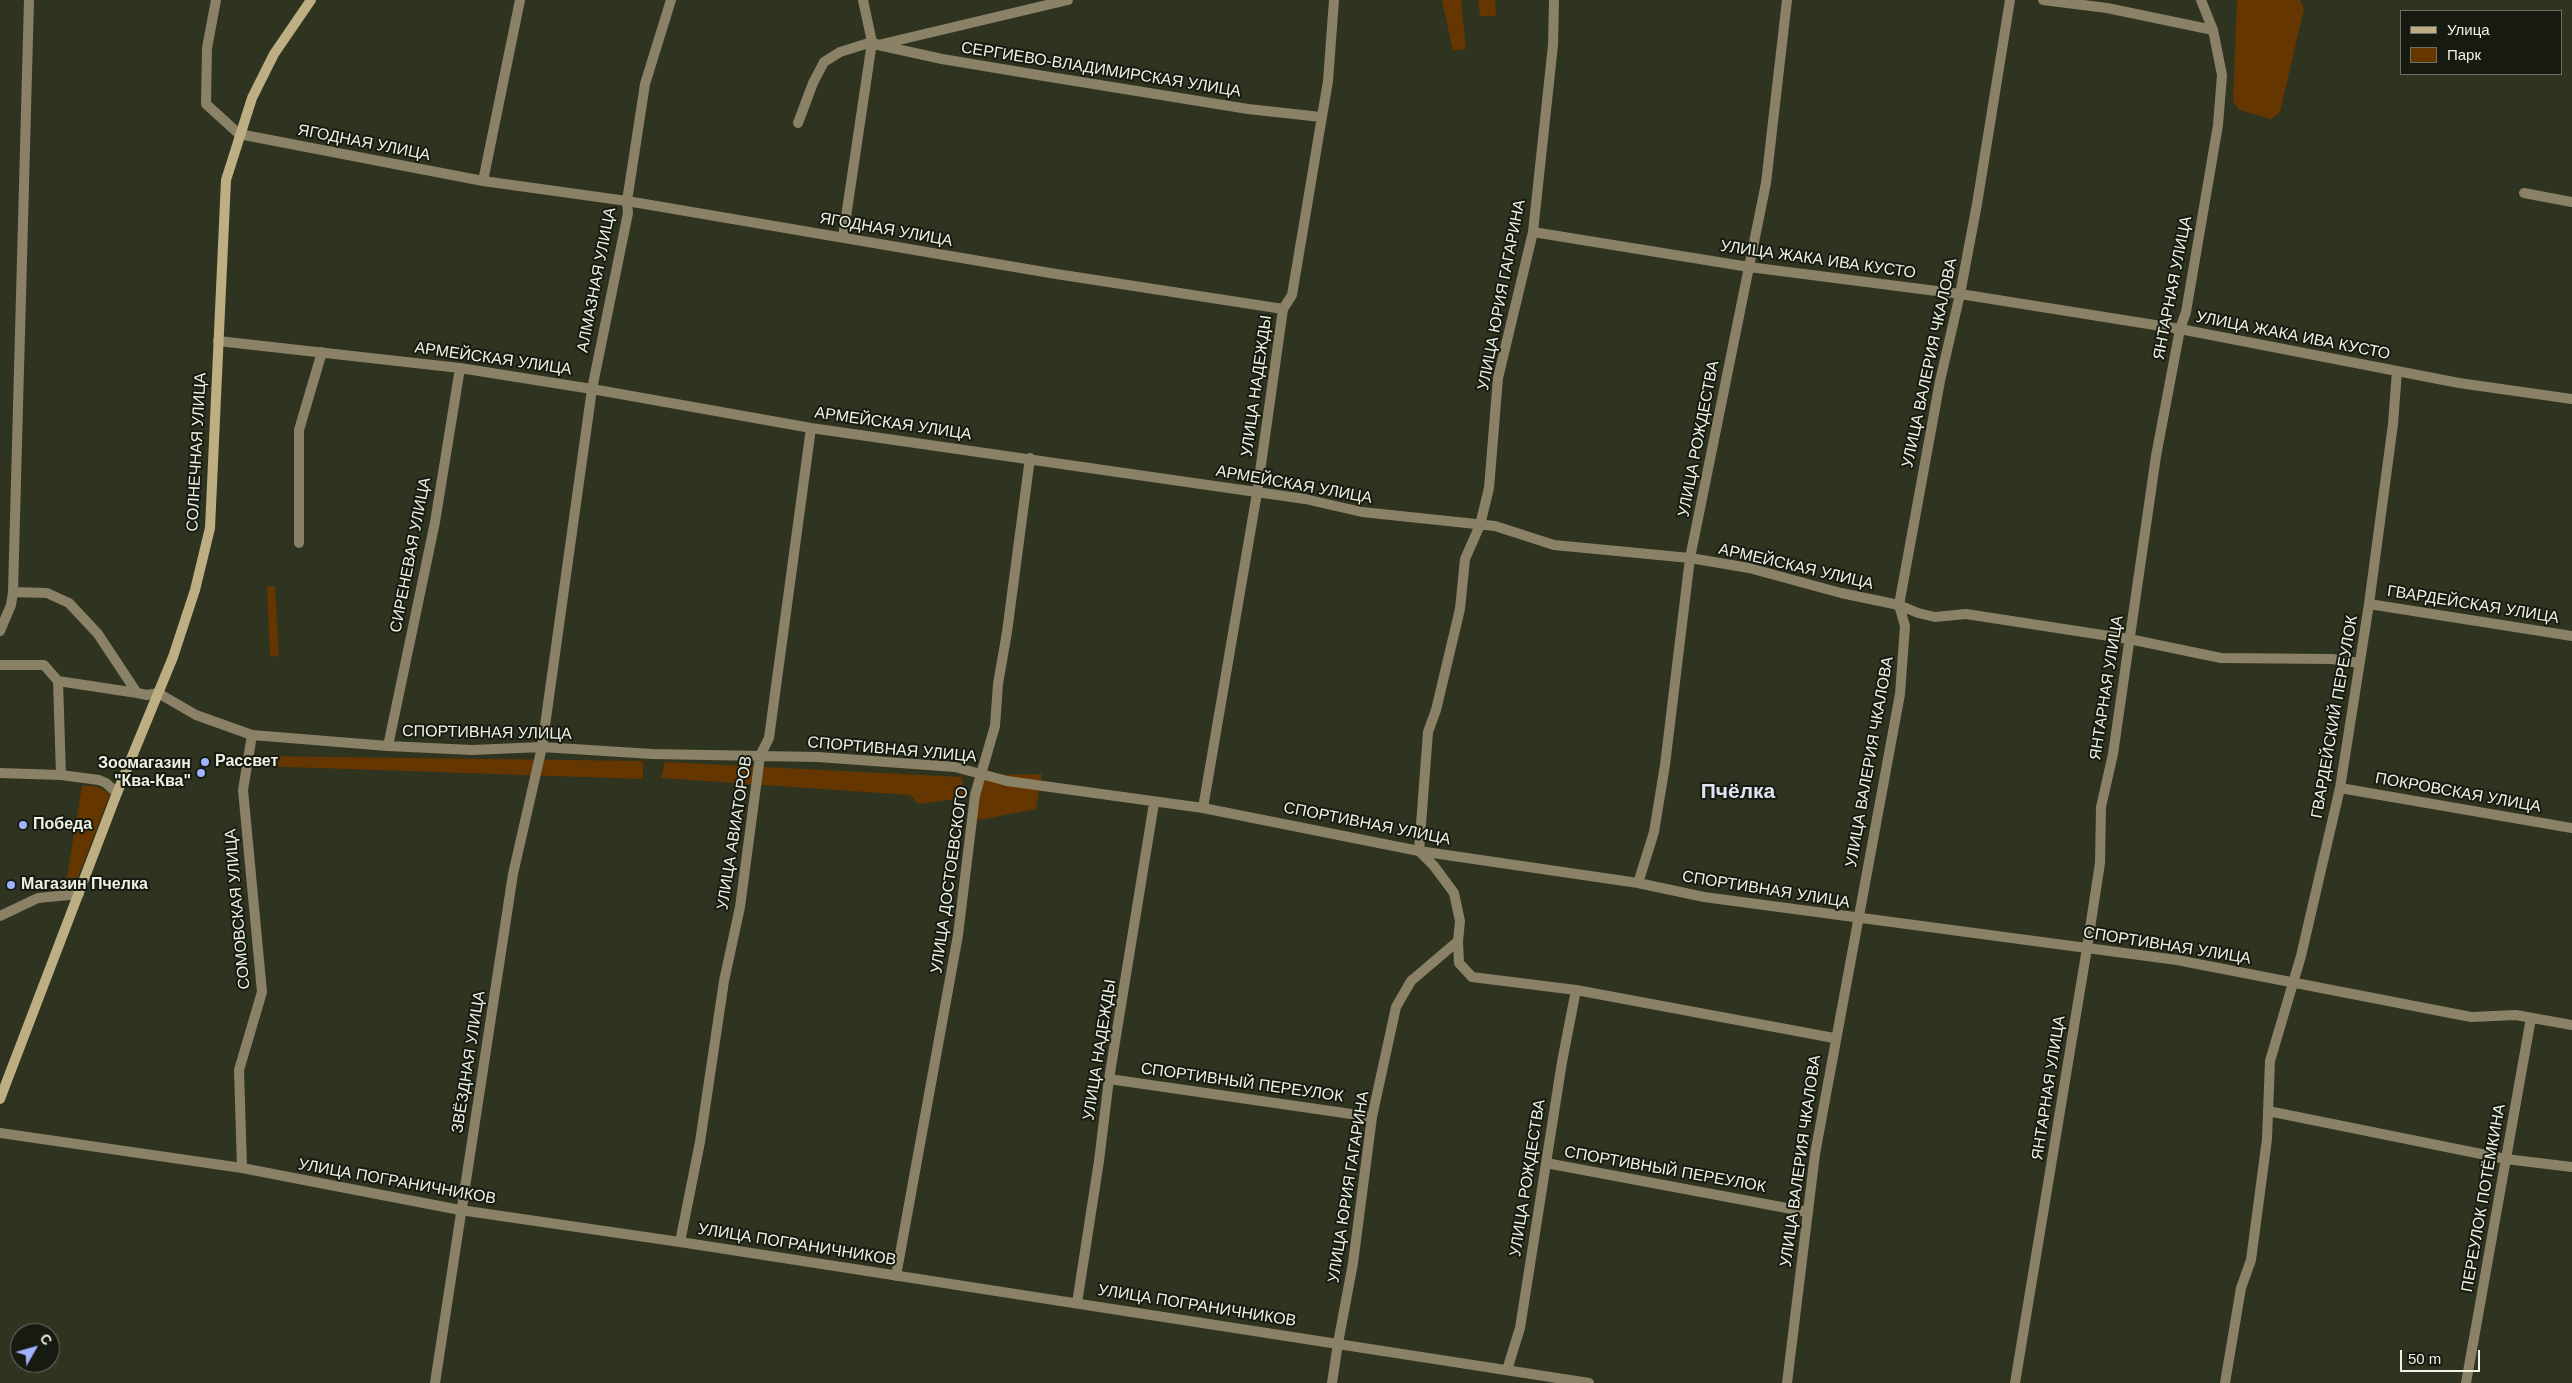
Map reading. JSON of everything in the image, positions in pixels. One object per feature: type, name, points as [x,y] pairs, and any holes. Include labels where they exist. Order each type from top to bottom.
[{"type":"street","points":[[0,631],[11,605],[13,592],[29,0]]},
{"type":"street","points":[[216,0],[207,48],[206,104],[239,134]]},
{"type":"street","name":"СОЛНЕЧНАЯ УЛИЦА","points":[[0,1099],[117,793],[186,620],[210,528],[226,180],[239,134],[252,98],[274,54],[311,0]]},
{"type":"street","points":[[483,180],[520,0]]},
{"type":"street","name":"АЛМАЗНАЯ УЛИЦА","points":[[542,747],[592,388],[628,213],[627,201],[645,84],[672,0]]},
{"type":"street","points":[[844,237],[875,44],[863,0]]},
{"type":"street","points":[[798,123],[813,83],[824,62],[840,52],[1068,0]]},
{"type":"street","name":"УЛИЦА НАДЕЖДЫ","points":[[1203,808],[1257,493],[1283,309],[1292,295],[1328,81],[1334,0]]},
{"type":"street","name":"УЛИЦА ЮРИЯ ГАГАРИНА","points":[[1419,851],[1428,732],[1436,710],[1460,609],[1464,559],[1480,525],[1488,488],[1498,378],[1533,232],[1553,45],[1554,0]]},
{"type":"street","name":"УЛИЦА РОЖДЕСТВА","points":[[1638,883],[1654,832],[1666,765],[1690,558],[1766,184],[1787,0]]},
{"type":"street","name":"УЛИЦА ВАЛЕРИЯ ЧКАЛОВА","points":[[1787,1383],[1815,1154],[1834,1038],[1900,694],[1905,626],[1899,605],[1940,381],[1960,294],[2010,0]]},
{"type":"street","points":[[2043,0],[2107,8],[2213,30]]},
{"type":"street","name":"ЯНТАРНАЯ УЛИЦА","points":[[2015,1383],[2045,1213],[2100,863],[2101,807],[2113,754],[2156,456],[2180,329],[2186,312],[2218,125],[2222,76],[2213,30],[2201,0]]},
{"type":"street","name":"СЕРГИЕВО-ВЛАДИМИРСКАЯ УЛИЦА","points":[[875,44],[942,59],[1044,76],[1248,109],[1321,117]]},
{"type":"street","name":"ЯГОДНАЯ УЛИЦА","points":[[239,134],[483,180],[627,201],[1060,275],[1283,309]]},
{"type":"street","points":[[2524,194],[2572,202]]},
{"type":"street","name":"УЛИЦА ЖАКА ИВА КУСТО","points":[[1533,232],[1749,267],[1960,294],[2180,329],[2458,383],[2572,399]]},
{"type":"street","name":"АРМЕЙСКАЯ УЛИЦА","points":[[218,341],[460,368],[592,388],[811,428],[1305,499],[1362,512],[1495,526],[1554,546],[1690,558],[1749,568],[1841,593],[1899,605],[1918,613],[1936,617],[1966,614],[2129,640],[2221,658],[2259,660],[2323,658],[2359,663]]},
{"type":"street","points":[[299,543],[299,430],[322,352]]},
{"type":"street","name":"СИРЕНЕВАЯ УЛИЦА","points":[[388,746],[435,522],[460,368]]},
{"type":"street","name":"ГВАРДЕЙСКИЙ ПЕРЕУЛОК","points":[[2225,1383],[2241,1288],[2250,1260],[2267,1139],[2270,1061],[2293,983],[2340,788],[2369,604],[2393,424],[2397,371]]},
{"type":"street","name":"УЛИЦА АВИАТОРОВ","points":[[680,1242],[700,1142],[724,980],[740,907],[760,756],[769,738],[811,428]]},
{"type":"street","name":"УЛИЦА ДОСТОЕВСКОГО","points":[[896,1276],[958,935],[975,795],[995,726],[998,684],[1008,632],[1030,458]]},
{"type":"street","points":[[13,592],[47,593],[69,603],[98,634],[137,693]]},
{"type":"street","name":"ГВАРДЕЙСКАЯ УЛИЦА","points":[[2369,604],[2572,636]]},
{"type":"street","points":[[0,605],[11,605]]},
{"type":"street","points":[[0,665],[44,665],[58,681],[61,775]]},
{"type":"street","points":[[58,681],[147,696],[158,693]]},
{"type":"street","name":"СПОРТИВНАЯ УЛИЦА","points":[[158,693],[196,715],[252,734],[388,746],[472,750],[542,747],[652,754],[818,756],[955,767],[982,772],[1007,781],[1203,808],[1419,851],[1638,883],[1704,897],[1857,919],[2177,960],[2471,1017],[2516,1015],[2572,1025]]},
{"type":"street","name":"СОМОВСКАЯ УЛИЦА","points":[[242,1168],[240,1070],[262,992],[243,790],[252,734]]},
{"type":"street","name":"ЗВЁЗДНАЯ УЛИЦА","points":[[435,1383],[513,874],[542,747]]},
{"type":"street","points":[[0,773],[61,775],[106,782],[117,793]]},
{"type":"street","name":"ПОКРОВСКАЯ УЛИЦА","points":[[2340,788],[2572,828]]},
{"type":"street","name":"УЛИЦА НАДЕЖДЫ","points":[[1077,1303],[1099,1161],[1108,1079],[1154,802]]},
{"type":"street","points":[[1419,851],[1434,866],[1454,893],[1460,921],[1458,941],[1459,964],[1472,977],[1576,990],[1834,1038]]},
{"type":"street","points":[[0,916],[38,898],[79,894]]},
{"type":"street","name":"УЛИЦА ЮРИЯ ГАГАРИНА","points":[[1332,1383],[1353,1262],[1372,1118],[1396,1007],[1411,981],[1458,941]]},
{"type":"street","name":"УЛИЦА РОЖДЕСТВА","points":[[1507,1370],[1520,1328],[1562,1062],[1576,990]]},
{"type":"street","name":"ПЕРЕУЛОК ПОТЁМКИНА","points":[[2466,1383],[2531,1018]]},
{"type":"street","name":"СПОРТИВНЫЙ ПЕРЕУЛОК","points":[[1108,1079],[1372,1118]]},
{"type":"street","points":[[2268,1111],[2506,1159],[2572,1167]]},
{"type":"street","name":"УЛИЦА ПОГРАНИЧНИКОВ","points":[[0,1133],[242,1168],[460,1210],[680,1242],[1589,1383]]},
{"type":"street","name":"СПОРТИВНЫЙ ПЕРЕУЛОК","points":[[1546,1163],[1808,1212]]},
{"type":"green space","points":[[1442,0],[1461,0],[1466,49],[1453,51]]},
{"type":"green space","points":[[1478,0],[1495,0],[1496,16],[1480,16]]},
{"type":"green space","points":[[2237,0],[2300,0],[2304,9],[2280,112],[2271,119],[2239,110],[2233,101]]},
{"type":"green space","points":[[275,586],[279,657],[270,655],[267,587]]},
{"type":"green space","points":[[263,756],[643,761],[643,779],[259,766]]},
{"type":"green space","points":[[665,762],[962,777],[964,798],[919,804],[910,795],[661,778]]},
{"type":"green space","points":[[1042,774],[1036,809],[979,820],[971,812],[987,775]]},
{"type":"green space","points":[[82,786],[96,786],[110,794],[76,882],[66,883]]},
{"type":"place","name":"Рассвет","points":[[205,762]]},
{"type":"place","name":"Зоомагазин \"Ква-Ква\"","points":[[201,773]]},
{"type":"place","name":"Победа","points":[[23,825]]},
{"type":"place","name":"Магазин Пчелка","points":[[11,885]]},
{"type":"district","name":"Пчёлка","points":[[1738,792]]}]
